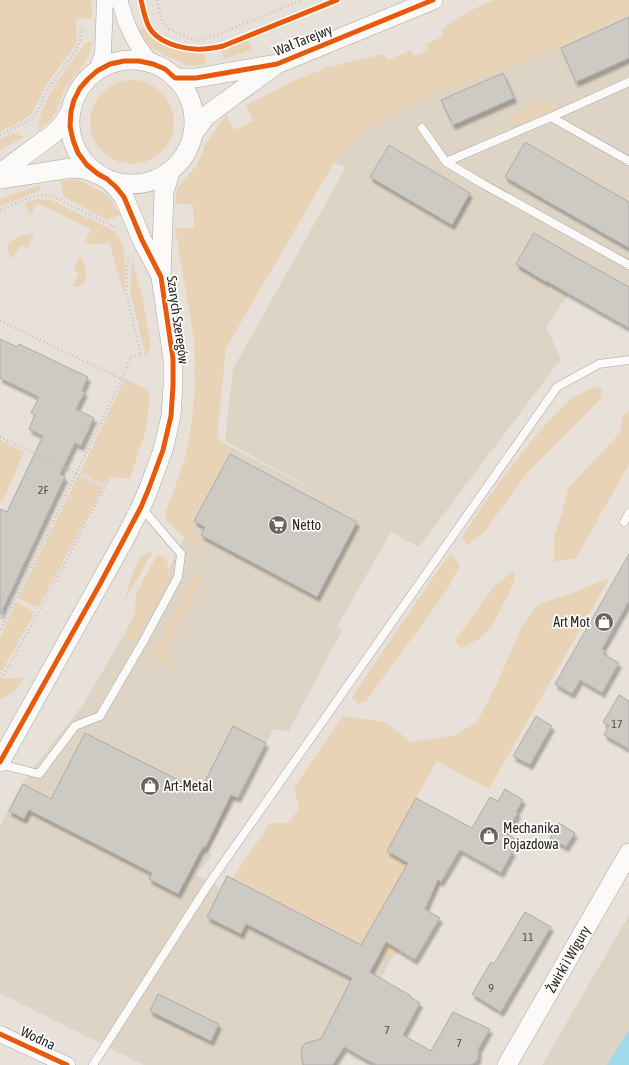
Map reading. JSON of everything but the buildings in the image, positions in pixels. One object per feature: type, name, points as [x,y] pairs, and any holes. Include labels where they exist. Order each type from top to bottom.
[{"type":"street","points":[[97,71],[103,53],[105,0]]},
{"type":"street","points":[[119,0],[135,42],[144,56],[153,64]]},
{"type":"street","name":"Wał Tarejwy","points":[[175,78],[196,78],[277,64],[433,0]]},
{"type":"street","points":[[0,179],[70,168],[84,169],[102,177],[116,182],[133,184],[150,182],[170,172],[188,150],[193,134],[194,118],[191,104],[185,90],[175,78],[165,70],[153,64],[139,60],[124,61],[110,64],[97,71],[80,88],[74,100],[71,112],[70,126],[73,140],[78,153],[87,165],[102,177]]},
{"type":"street","name":"Wał Tarejwy","points":[[193,134],[206,116],[277,64]]},
{"type":"street","points":[[0,173],[53,134],[62,125],[71,112]]},
{"type":"street","name":"Szarych Szeregów","points":[[0,763],[100,584],[141,507],[163,450],[171,416],[174,359],[161,277],[164,192],[170,172]]},
{"type":"street","name":"Szarych Szeregów","points":[[102,177],[116,187],[124,197],[142,240],[161,277]]},
{"type":"street","name":"Żwirki i Wigury","points":[[507,1065],[629,853]]},
{"type":"street","name":"Wodna","points":[[0,1034],[66,1065]]},
{"type":"lane","points":[[446,162],[629,82]]},
{"type":"lane","points":[[551,117],[629,161]]},
{"type":"lane","points":[[422,128],[446,162],[629,265]]},
{"type":"lane","points":[[93,1065],[210,882],[557,386],[599,364],[629,360]]},
{"type":"lane","points":[[0,763],[39,774],[75,726],[100,716],[143,642],[178,576],[181,554],[141,507]]},
{"type":"lane","points":[[624,522],[629,513]]},
{"type":"path","points":[[157,0],[162,21],[169,29],[198,40],[219,34],[302,0]]},
{"type":"path","points":[[0,135],[32,118],[38,110],[52,83],[73,56],[80,42],[81,30],[92,29]]},
{"type":"path","points":[[0,210],[37,195],[52,196],[116,228]]},
{"type":"path","points":[[0,631],[122,379],[131,357],[141,355],[126,292],[128,261],[127,252]]},
{"type":"path","points":[[0,321],[122,379]]},
{"type":"path","points":[[0,437],[105,487]]},
{"type":"path","points":[[0,673],[4,675],[110,477]]},
{"type":"shaded area","points":[[0,0],[91,0],[92,18],[76,19],[77,42],[49,80],[31,115],[0,132]]},
{"type":"shaded area","points":[[494,0],[629,0],[629,15],[504,70],[429,96],[366,130],[334,163],[226,348],[217,438],[231,447],[190,527],[203,549],[180,534],[166,519],[166,511],[186,455],[195,389],[194,340],[175,228],[194,228],[193,205],[175,203],[177,189],[197,165],[206,143],[226,115],[235,130],[253,121],[246,105],[293,81],[326,68],[383,54],[388,60],[411,50],[414,56],[428,50],[426,44],[443,36],[442,29],[473,10]]},
{"type":"shaded area","points":[[629,15],[629,328],[569,294],[546,327],[561,359],[419,547],[391,532],[337,627],[342,630],[289,731],[273,730],[238,798],[208,851],[212,855],[196,875],[220,888],[227,876],[391,959],[335,1065],[144,1065],[0,993],[0,826],[22,783],[82,706],[123,637],[134,643],[169,575],[168,570],[231,447],[343,506],[225,441],[233,369],[346,167],[334,163],[366,130],[429,96],[504,70]]},
{"type":"shaded area","points":[[145,27],[157,40],[163,44],[178,50],[203,52],[206,64],[186,65],[155,49],[144,40],[137,31]]},
{"type":"shaded area","points":[[248,40],[252,50],[224,59],[222,50]]},
{"type":"shaded area","points":[[92,41],[86,61],[65,89],[54,115],[38,130],[40,118],[49,94],[86,43]]},
{"type":"shaded area","points":[[132,80],[148,83],[162,92],[171,106],[174,122],[171,138],[162,152],[148,161],[132,164],[116,161],[102,152],[93,138],[90,122],[93,106],[102,92],[116,83]]},
{"type":"shaded area","points":[[538,102],[564,104],[528,121],[512,125],[509,122],[511,115]]},
{"type":"shaded area","points":[[14,133],[24,137],[0,150],[0,139]]},
{"type":"shaded area","points":[[76,179],[101,191],[111,199],[120,215],[107,220],[64,197],[60,181]]},
{"type":"shaded area","points":[[41,185],[39,191],[0,207],[0,199]]},
{"type":"shaded area","points":[[37,199],[51,200],[114,231],[121,242],[125,255],[126,268],[124,295],[109,242],[94,245],[88,244],[85,242],[91,229],[37,203],[30,216],[25,203]]},
{"type":"shaded area","points":[[30,233],[34,234],[27,248],[20,245],[14,258],[10,256],[7,249],[10,242]]},
{"type":"shaded area","points":[[80,256],[84,262],[86,280],[83,284],[77,287],[73,286],[79,273],[74,270]]},
{"type":"shaded area","points":[[132,258],[143,301],[151,347],[146,357],[130,292]]},
{"type":"shaded area","points":[[125,378],[147,390],[149,396],[148,415],[144,436],[130,479],[112,477],[109,475],[104,484],[80,473]]},
{"type":"shaded area","points":[[593,387],[602,388],[601,398],[527,473],[484,532],[468,545],[462,537],[500,481],[541,429],[572,398]]},
{"type":"shaded area","points":[[629,410],[629,464],[576,558],[554,562],[554,536],[562,514],[568,488],[620,433],[623,415]]},
{"type":"shaded area","points":[[0,440],[24,452],[2,503],[0,502]]},
{"type":"shaded area","points":[[78,476],[103,488],[38,608],[18,598]]},
{"type":"shaded area","points":[[151,552],[152,553],[124,602],[139,559]]},
{"type":"shaded area","points":[[157,555],[164,557],[168,564],[168,581],[134,643],[123,637],[135,613],[136,594]]},
{"type":"shaded area","points":[[453,556],[460,565],[447,590],[366,701],[358,704],[352,697],[447,557]]},
{"type":"shaded area","points":[[514,571],[515,581],[491,628],[479,639],[461,648],[455,641],[495,585]]},
{"type":"shaded area","points":[[202,574],[205,575],[162,656],[176,664],[174,668],[153,657],[154,651],[191,580]]},
{"type":"shaded area","points":[[609,579],[489,789],[437,761],[387,851],[441,882],[427,904],[395,886],[374,921],[407,940],[400,951],[391,959],[232,879],[270,823],[289,823],[299,808],[294,788],[343,716],[384,722],[412,742],[455,735],[477,722],[500,677],[520,630],[538,604],[573,593]]},
{"type":"shaded area","points":[[16,602],[35,612],[2,671],[0,670],[0,638]]},
{"type":"shaded area","points":[[0,676],[4,678],[23,678],[14,692],[0,699]]},
{"type":"shaded area","points":[[629,915],[629,1065],[542,1065]]},
{"type":"water","points":[[629,1030],[629,1065],[607,1065]]},
{"type":"cycle path","points":[[141,0],[149,27],[157,37],[176,46],[198,49],[209,49],[223,46],[337,0]]},
{"type":"cycle path","points":[[0,762],[100,584],[141,507],[163,450],[171,416],[173,359],[161,277],[142,240],[124,197],[107,179],[87,165],[78,153],[70,126],[71,111],[74,100],[80,88],[97,71],[110,64],[124,61],[139,61],[153,64],[165,69],[175,78],[196,78],[277,64],[433,0]]},
{"type":"cycle path","points":[[0,1034],[67,1065]]},
{"type":"place","name":"Netto","points":[[278,525]]},
{"type":"place","name":"Art Mot","points":[[604,622]]},
{"type":"place","name":"Art-Metal","points":[[150,786]]},
{"type":"place","name":"Mechanika Pojazdowa","points":[[489,836]]}]
